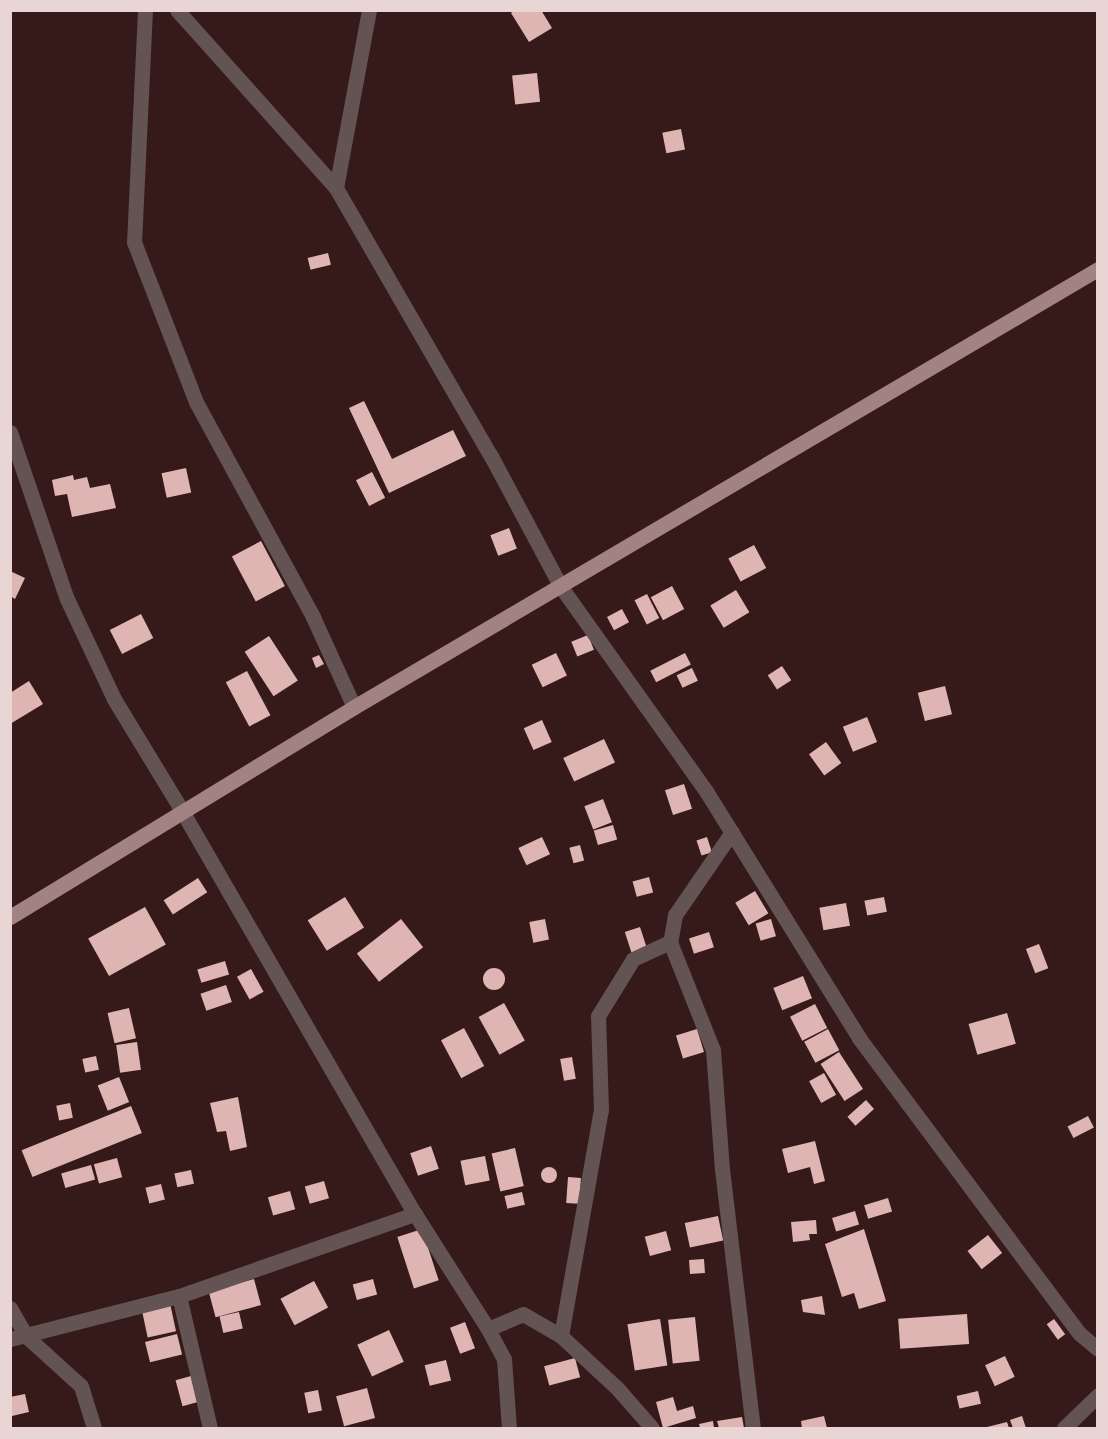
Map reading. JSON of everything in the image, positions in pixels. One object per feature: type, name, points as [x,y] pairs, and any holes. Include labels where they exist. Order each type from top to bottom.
[{"type":"main road","points":[[10,916],[354,707],[1098,269]]},
{"type":"street","points":[[145,10],[134,242],[195,402],[313,617],[354,707]]},
{"type":"street","points":[[177,10],[336,188],[491,456],[561,587],[706,792],[859,1038],[1080,1334],[1098,1348]]},
{"type":"street","points":[[336,188],[369,10]]},
{"type":"street","points":[[10,432],[67,599],[114,699],[182,811],[415,1214],[488,1329],[504,1359],[509,1428]]},
{"type":"street","points":[[732,832],[675,915],[670,942],[713,1050],[722,1169],[753,1428]]},
{"type":"street","points":[[561,1336],[601,1110],[598,1016],[633,959],[670,942]]},
{"type":"street","points":[[18,1338],[179,1296],[415,1214]]},
{"type":"street","points":[[179,1296],[210,1428]]},
{"type":"street","points":[[10,1308],[18,1338],[81,1386],[94,1428]]},
{"type":"street","points":[[488,1329],[523,1314],[561,1336],[617,1388],[652,1428]]},
{"type":"street","points":[[1064,1428],[1098,1395]]},
{"type":"building","points":[[515,10],[541,10],[552,28],[529,42],[511,13]]},
{"type":"building","points":[[537,73],[540,102],[515,104],[512,76]]},
{"type":"building","points":[[681,129],[685,150],[666,153],[662,133]]},
{"type":"building","points":[[328,253],[331,265],[311,270],[308,258]]},
{"type":"building","points":[[364,401],[392,459],[453,430],[466,456],[389,493],[349,408]]},
{"type":"building","points":[[186,468],[191,492],[167,498],[162,473]]},
{"type":"building","points":[[372,472],[385,498],[369,506],[356,480]]},
{"type":"building","points":[[73,475],[74,480],[87,477],[90,488],[110,484],[116,508],[72,517],[67,494],[55,496],[52,480]]},
{"type":"building","points":[[509,528],[517,549],[498,556],[490,535]]},
{"type":"building","points":[[261,541],[285,586],[256,602],[232,556]]},
{"type":"building","points":[[754,545],[766,568],[741,582],[728,559]]},
{"type":"building","points":[[10,571],[25,578],[15,599],[10,596]]},
{"type":"building","points":[[672,586],[684,609],[663,620],[651,597]]},
{"type":"building","points":[[736,590],[749,612],[724,628],[710,605]]},
{"type":"building","points":[[647,594],[659,618],[647,624],[635,600]]},
{"type":"building","points":[[622,609],[629,622],[614,630],[607,617]]},
{"type":"building","points":[[141,614],[153,638],[122,654],[110,630]]},
{"type":"building","points":[[588,635],[594,650],[577,657],[571,642]]},
{"type":"building","points":[[269,636],[298,680],[274,696],[245,652]]},
{"type":"building","points":[[556,653],[567,675],[543,687],[532,665]]},
{"type":"building","points":[[685,653],[691,665],[656,682],[650,671]]},
{"type":"building","points":[[319,655],[324,664],[316,668],[312,658]]},
{"type":"building","points":[[782,666],[791,680],[777,690],[768,675]]},
{"type":"building","points":[[692,668],[698,681],[683,688],[677,675]]},
{"type":"building","points":[[247,671],[270,715],[249,726],[226,682]]},
{"type":"building","points":[[29,681],[43,704],[10,724],[10,693]]},
{"type":"building","points":[[945,686],[952,714],[925,721],[918,693]]},
{"type":"building","points":[[867,717],[877,742],[853,752],[843,727]]},
{"type":"building","points":[[542,720],[552,742],[533,750],[524,728]]},
{"type":"building","points":[[604,739],[615,763],[574,782],[563,758]]},
{"type":"building","points":[[826,742],[841,763],[824,775],[809,754]]},
{"type":"building","points":[[684,784],[692,809],[673,815],[665,790]]},
{"type":"building","points":[[603,799],[612,822],[593,830],[584,806]]},
{"type":"building","points":[[613,825],[617,839],[598,845],[594,831]]},
{"type":"building","points":[[542,837],[550,854],[526,865],[518,848]]},
{"type":"building","points":[[707,837],[712,852],[701,856],[697,840]]},
{"type":"building","points":[[580,845],[584,860],[574,863],[569,848]]},
{"type":"building","points":[[649,877],[653,892],[637,897],[633,881]]},
{"type":"building","points":[[198,878],[207,892],[173,915],[164,900]]},
{"type":"building","points":[[755,891],[768,913],[749,925],[735,903]]},
{"type":"building","points":[[345,897],[364,928],[327,951],[308,920]]},
{"type":"building","points":[[884,897],[887,912],[867,916],[864,901]]},
{"type":"building","points":[[846,903],[850,926],[823,930],[819,908]]},
{"type":"building","points":[[145,907],[166,945],[109,976],[88,939]]},
{"type":"building","points":[[401,919],[423,947],[379,982],[357,953]]},
{"type":"building","points":[[545,919],[549,940],[533,943],[529,922]]},
{"type":"building","points":[[771,919],[776,936],[761,941],[756,923]]},
{"type":"building","points":[[640,927],[647,949],[632,954],[625,932]]},
{"type":"building","points":[[709,932],[714,947],[694,954],[689,938]]},
{"type":"building","points":[[1039,944],[1048,968],[1035,973],[1026,949]]},
{"type":"building","points":[[225,961],[229,974],[201,983],[197,969]]},
{"type":"building","points":[[494,968],[502,971],[505,979],[502,987],[494,990],[486,987],[483,979],[486,971]]},
{"type":"building","points":[[251,969],[264,992],[250,999],[237,977]]},
{"type":"building","points":[[803,976],[812,998],[782,1010],[773,988]]},
{"type":"building","points":[[226,985],[232,1002],[206,1011],[200,994]]},
{"type":"building","points":[[504,1003],[525,1041],[499,1055],[479,1017]]},
{"type":"building","points":[[815,1004],[827,1028],[802,1041],[790,1017]]},
{"type":"building","points":[[129,1008],[136,1038],[115,1043],[108,1013]]},
{"type":"building","points":[[1007,1013],[1016,1044],[977,1055],[969,1024]]},
{"type":"building","points":[[464,1028],[484,1066],[461,1078],[441,1040]]},
{"type":"building","points":[[697,1029],[704,1052],[683,1058],[676,1035]]},
{"type":"building","points":[[828,1029],[839,1050],[815,1063],[804,1042]]},
{"type":"building","points":[[137,1042],[141,1070],[120,1073],[116,1045]]},
{"type":"building","points":[[839,1052],[863,1089],[845,1101],[821,1064]]},
{"type":"building","points":[[96,1056],[99,1070],[85,1073],[82,1059]]},
{"type":"building","points":[[572,1057],[576,1079],[564,1081],[560,1059]]},
{"type":"building","points":[[824,1073],[836,1095],[821,1103],[809,1081]]},
{"type":"building","points":[[119,1077],[129,1102],[108,1111],[98,1086]]},
{"type":"building","points":[[238,1097],[247,1147],[230,1151],[226,1131],[217,1132],[210,1103]]},
{"type":"building","points":[[866,1100],[874,1109],[855,1126],[847,1117]]},
{"type":"building","points":[[70,1103],[73,1118],[59,1120],[56,1106]]},
{"type":"building","points":[[131,1106],[142,1133],[32,1177],[22,1150]]},
{"type":"building","points":[[1088,1116],[1094,1128],[1073,1138],[1068,1126]]},
{"type":"building","points":[[815,1141],[825,1181],[814,1184],[810,1167],[788,1173],[782,1149]]},
{"type":"building","points":[[431,1146],[439,1169],[418,1176],[410,1153]]},
{"type":"building","points":[[515,1148],[524,1186],[500,1191],[492,1153]]},
{"type":"building","points":[[485,1156],[490,1181],[465,1185],[460,1161]]},
{"type":"building","points":[[117,1158],[122,1177],[99,1184],[94,1164]]},
{"type":"building","points":[[91,1165],[95,1179],[65,1188],[61,1174]]},
{"type":"building","points":[[549,1167],[555,1169],[557,1175],[555,1181],[549,1183],[543,1181],[541,1175],[543,1169]]},
{"type":"building","points":[[191,1170],[194,1184],[177,1187],[174,1174]]},
{"type":"building","points":[[568,1177],[581,1178],[579,1204],[566,1203]]},
{"type":"building","points":[[324,1181],[329,1198],[310,1204],[305,1187]]},
{"type":"building","points":[[161,1184],[165,1200],[149,1203],[145,1188]]},
{"type":"building","points":[[290,1191],[295,1209],[273,1216],[268,1197]]},
{"type":"building","points":[[522,1192],[525,1205],[507,1209],[504,1196]]},
{"type":"building","points":[[888,1198],[892,1211],[868,1219],[864,1205]]},
{"type":"building","points":[[855,1211],[859,1224],[836,1231],[832,1218]]},
{"type":"building","points":[[718,1216],[723,1240],[690,1248],[685,1223]]},
{"type":"building","points":[[816,1220],[817,1234],[809,1234],[810,1240],[793,1242],[791,1222]]},
{"type":"building","points":[[422,1229],[439,1280],[414,1288],[397,1237]]},
{"type":"building","points":[[864,1229],[886,1301],[859,1309],[854,1293],[842,1297],[825,1244]]},
{"type":"building","points":[[666,1231],[671,1250],[650,1256],[645,1237]]},
{"type":"building","points":[[988,1235],[1002,1253],[982,1269],[968,1251]]},
{"type":"building","points":[[704,1259],[705,1273],[690,1274],[689,1260]]},
{"type":"building","points":[[254,1279],[261,1305],[216,1317],[209,1291]]},
{"type":"building","points":[[373,1279],[377,1294],[357,1300],[353,1284]]},
{"type":"building","points":[[314,1281],[328,1307],[295,1325],[280,1299]]},
{"type":"building","points":[[822,1296],[825,1315],[803,1312],[801,1300]]},
{"type":"building","points":[[170,1303],[176,1331],[148,1337],[142,1309]]},
{"type":"building","points":[[239,1312],[243,1329],[223,1333],[220,1316]]},
{"type":"building","points":[[967,1314],[969,1344],[900,1349],[898,1319]]},
{"type":"building","points":[[695,1317],[700,1361],[673,1364],[668,1320]]},
{"type":"building","points":[[660,1319],[667,1365],[635,1371],[627,1324]]},
{"type":"building","points":[[1054,1319],[1065,1334],[1058,1340],[1047,1324]]},
{"type":"building","points":[[465,1322],[475,1348],[460,1354],[450,1328]]},
{"type":"building","points":[[389,1330],[404,1362],[372,1377],[357,1345]]},
{"type":"building","points":[[177,1334],[182,1354],[150,1362],[145,1342]]},
{"type":"building","points":[[1005,1356],[1015,1377],[995,1386],[985,1365]]},
{"type":"building","points":[[575,1358],[580,1377],[549,1386],[544,1366]]},
{"type":"building","points":[[446,1360],[451,1380],[430,1386],[425,1365]]},
{"type":"building","points":[[191,1376],[198,1402],[183,1406],[176,1380]]},
{"type":"building","points":[[367,1388],[375,1418],[344,1426],[336,1396]]},
{"type":"building","points":[[318,1390],[322,1411],[308,1413],[304,1393]]},
{"type":"building","points":[[978,1391],[981,1404],[959,1409],[957,1396]]},
{"type":"building","points":[[25,1394],[29,1412],[12,1416],[10,1397]]},
{"type":"building","points":[[673,1397],[677,1411],[693,1406],[696,1418],[663,1428],[656,1402]]},
{"type":"building","points":[[824,1416],[827,1428],[802,1428],[801,1421]]},
{"type":"building","points":[[1022,1416],[1026,1428],[1013,1428],[1010,1420]]},
{"type":"building","points":[[742,1417],[744,1428],[719,1428],[717,1421]]},
{"type":"building","points":[[713,1421],[714,1428],[700,1428],[699,1424]]},
{"type":"building","points":[[1007,1422],[1009,1428],[987,1428],[987,1427]]}]
